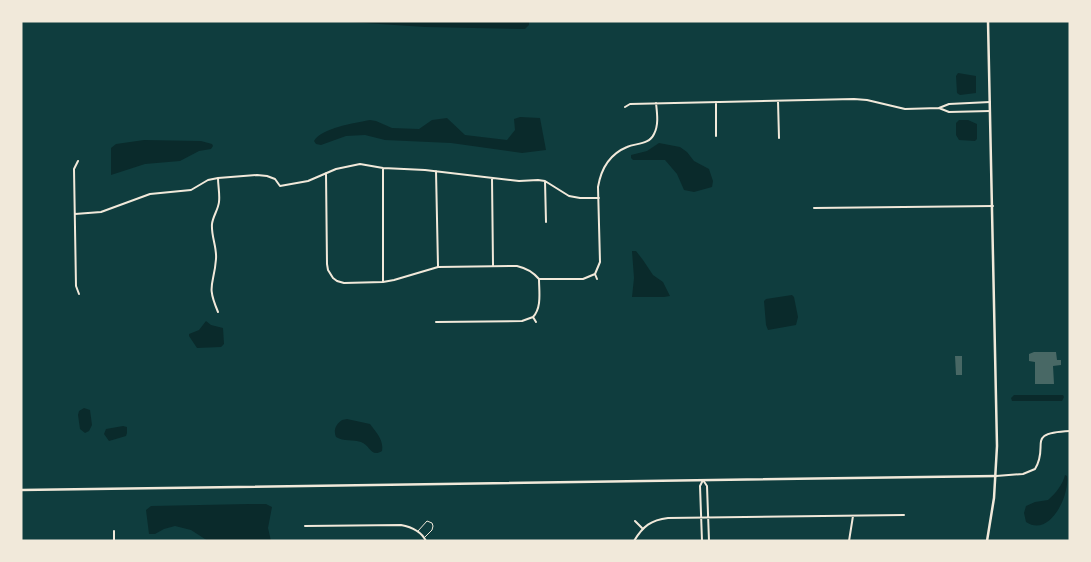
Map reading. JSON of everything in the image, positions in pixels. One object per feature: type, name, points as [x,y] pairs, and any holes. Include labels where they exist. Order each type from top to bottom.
[{"type":"street","points":[[987,541],[996,476],[988,21]]},
{"type":"street","points":[[625,107],[630,104],[656,103],[866,100],[905,109],[939,108],[949,104],[990,102]]},
{"type":"street","points":[[778,101],[780,138]]},
{"type":"street","points":[[716,102],[716,136]]},
{"type":"street","points":[[597,279],[595,274],[600,262],[600,177],[606,164],[615,154],[627,146],[641,144],[654,136],[657,123],[656,103]]},
{"type":"street","points":[[939,108],[949,112],[990,111]]},
{"type":"street","points":[[78,161],[74,169],[76,286],[79,294]]},
{"type":"street","points":[[75,214],[102,212],[150,194],[191,190],[208,180],[218,178],[267,176],[275,179],[280,186],[308,181],[350,165],[360,164],[383,168],[436,171],[519,181],[538,180],[545,181],[569,196],[599,198]]},
{"type":"street","points":[[383,168],[383,282]]},
{"type":"street","points":[[436,171],[438,267]]},
{"type":"street","points":[[326,174],[327,264],[331,275],[337,281],[344,283],[383,282],[411,276],[438,267],[517,266],[525,268],[539,279],[583,279],[595,274]]},
{"type":"street","points":[[218,178],[219,203],[212,222],[216,261],[210,290],[218,312]]},
{"type":"street","points":[[492,178],[493,266]]},
{"type":"street","points":[[545,181],[546,222]]},
{"type":"street","points":[[814,208],[992,206]]},
{"type":"street","points":[[327,278],[331,275]]},
{"type":"street","points":[[436,322],[522,321],[533,317],[539,305],[539,279]]},
{"type":"street","points":[[533,317],[536,322]]},
{"type":"street","points":[[21,490],[996,476],[1023,474],[1034,469],[1039,460],[1039,446],[1045,435],[1054,432],[1070,431]]},
{"type":"street","points":[[702,541],[700,486],[703,480]]},
{"type":"street","points":[[703,480],[707,486],[709,541]]},
{"type":"street","points":[[634,541],[642,528],[657,520],[904,515]]},
{"type":"street","points":[[849,541],[853,516]]},
{"type":"street","points":[[635,521],[642,528]]},
{"type":"street","points":[[305,526],[402,525],[415,529],[426,541]]},
{"type":"street","points":[[114,531],[114,541]]},
{"type":"lane","points":[[418,531],[427,522],[432,523],[432,530],[424,537]]},
{"type":"water","points":[[334,21],[529,21],[529,25],[525,29],[425,27]]},
{"type":"water","points":[[958,73],[976,76],[976,93],[960,95],[957,93],[956,76]]},
{"type":"water","points":[[520,117],[540,118],[546,150],[522,153],[451,143],[385,140],[365,135],[346,136],[321,145],[316,144],[314,141],[318,136],[331,129],[370,120],[392,128],[419,129],[432,120],[447,118],[465,135],[507,140],[515,130],[514,119]]},
{"type":"water","points":[[959,120],[968,120],[977,124],[977,139],[975,141],[959,140],[956,135],[956,123]]},
{"type":"water","points":[[144,140],[201,141],[213,146],[211,149],[199,151],[180,161],[145,164],[111,175],[111,148],[116,144]]},
{"type":"water","points":[[659,143],[680,147],[694,161],[709,169],[713,181],[712,187],[694,192],[684,190],[677,174],[665,160],[633,160],[631,158],[631,155],[647,151]]},
{"type":"water","points":[[632,251],[636,251],[653,275],[663,282],[670,296],[632,297],[634,278]]},
{"type":"water","points":[[792,295],[798,317],[796,325],[768,330],[764,301],[766,299]]},
{"type":"water","points":[[206,321],[211,325],[223,328],[224,344],[221,347],[197,348],[189,336],[189,334],[199,330]]},
{"type":"water","points":[[1014,395],[1063,395],[1064,397],[1062,401],[1012,401],[1011,398]]},
{"type":"water","points":[[84,408],[90,410],[92,425],[89,431],[85,433],[80,429],[78,415],[79,411]]},
{"type":"water","points":[[347,419],[370,424],[381,440],[382,451],[375,453],[361,442],[336,437],[335,430],[337,425],[342,420]]},
{"type":"water","points":[[127,427],[126,436],[109,441],[104,434],[106,429]]},
{"type":"water","points":[[1065,475],[1067,476],[1067,484],[1062,503],[1057,512],[1043,524],[1035,525],[1026,522],[1024,513],[1026,506],[1048,500],[1059,488]]},
{"type":"water","points":[[266,504],[272,507],[268,528],[271,541],[208,541],[191,530],[175,526],[155,534],[149,534],[146,510],[151,506]]},
{"type":"building","points":[[1034,352],[1056,352],[1057,360],[1061,360],[1061,365],[1053,366],[1054,384],[1035,384],[1035,362],[1029,361],[1029,354]]},
{"type":"building","points":[[955,356],[962,356],[962,375],[956,375]]}]
